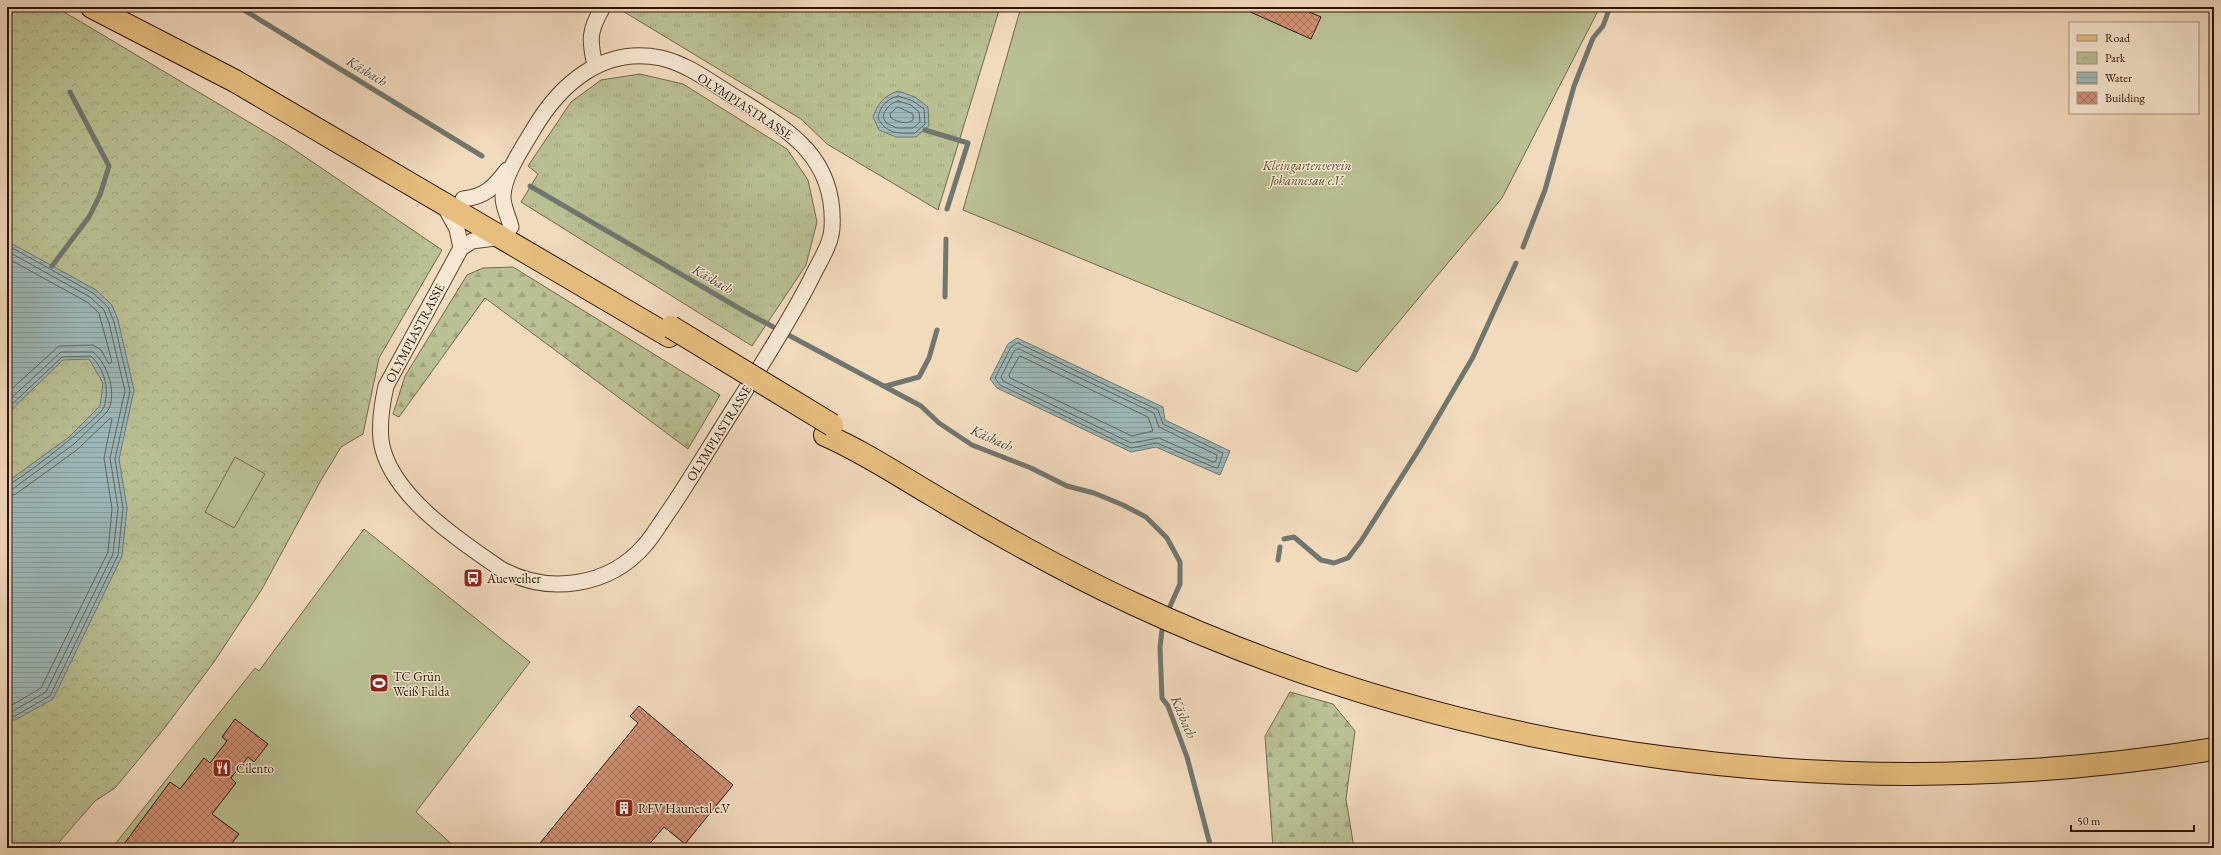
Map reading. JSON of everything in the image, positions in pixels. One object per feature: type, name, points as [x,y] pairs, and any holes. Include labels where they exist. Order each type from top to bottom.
[{"type":"main road","points":[[92,7],[235,81],[453,201]]},
{"type":"main road","points":[[125,7],[507,232],[1001,536],[1088,582],[1224,643],[1339,685],[1441,714],[1561,742],[1673,760],[1771,770],[1910,775],[2020,772],[2118,763],[2214,749]]},
{"type":"street","points":[[595,65],[590,44],[590,33],[603,7]]},
{"type":"street","name":"OLYMPIASTRASSE","points":[[453,201],[477,197],[487,193],[494,187],[516,158],[545,108],[575,78],[595,65],[629,57],[660,58],[674,62],[723,90],[790,132],[816,159],[830,195],[832,230],[825,250],[771,350],[679,496],[645,546],[617,569],[590,581],[551,584],[521,579],[492,563],[424,511],[407,493],[394,472],[382,442],[381,406],[386,386],[460,248]]},
{"type":"street","name":"OLYMPIASTRASSE","points":[[507,232],[503,197],[506,184],[516,158]]},
{"type":"street","points":[[453,201],[460,248],[472,241],[507,232]]},
{"type":"green space","points":[[7,7],[55,7],[289,146],[442,250],[379,358],[363,434],[341,447],[320,482],[262,589],[214,662],[163,730],[115,788],[95,801],[54,848],[7,848]]},
{"type":"green space","points":[[616,7],[1000,7],[938,210],[827,144],[801,119]]},
{"type":"green space","name":"Kleingartenverein Johannesau e.V.","points":[[1021,7],[1600,7],[1502,198],[1357,372],[963,210]]},
{"type":"green space","points":[[640,74],[683,84],[787,149],[808,180],[817,222],[806,265],[752,346],[521,202],[538,174],[528,166],[571,102],[601,80]]},
{"type":"green space","points":[[513,267],[720,395],[688,449],[485,298],[399,417],[393,414],[405,376],[467,275],[483,268]]},
{"type":"green space","points":[[235,457],[265,474],[234,528],[205,512]]},
{"type":"green space","name":"TC Grün Weiß Fulda","points":[[364,529],[530,662],[416,812],[456,848],[112,848],[255,668],[259,671]]},
{"type":"green space","points":[[1290,692],[1333,704],[1355,731],[1346,799],[1354,848],[1273,848],[1265,736]]},
{"type":"water","points":[[898,91],[915,97],[928,107],[929,126],[916,137],[896,137],[879,130],[873,117],[882,101],[889,95]]},
{"type":"water","points":[[7,241],[96,290],[112,305],[118,320],[134,390],[119,459],[127,508],[122,556],[53,699],[15,720],[7,720],[7,482],[69,437],[100,406],[103,383],[89,359],[63,360],[7,414]]},
{"type":"water","points":[[1017,338],[1163,407],[1165,420],[1230,451],[1220,475],[1156,447],[1131,452],[997,388],[990,379],[1008,344]]},
{"type":"building","points":[[1239,7],[1298,7],[1321,17],[1311,39]]},
{"type":"building","name":"RFV Haunetal e.V","points":[[639,706],[733,785],[685,844],[664,827],[646,848],[536,848],[638,723],[630,716]]},
{"type":"building","points":[[235,719],[268,744],[254,762],[248,757],[231,778],[236,783],[212,814],[239,834],[228,848],[121,848],[170,782],[180,789],[204,758],[210,763],[227,741],[222,737]]},
{"type":"waterway","name":"Käsbach","points":[[239,7],[482,156]]},
{"type":"waterway","points":[[1523,247],[1545,190],[1574,86],[1593,38],[1603,26],[1610,7]]},
{"type":"waterway","points":[[52,266],[89,217],[100,195],[109,166],[70,92]]},
{"type":"waterway","points":[[925,130],[968,143],[947,209]]},
{"type":"waterway","name":"Käsbach","points":[[530,186],[749,314],[921,406],[939,423],[972,445],[1031,468],[1067,486],[1094,493],[1123,505],[1146,517],[1167,538],[1180,562],[1180,584],[1167,613]]},
{"type":"waterway","points":[[945,297],[946,239]]},
{"type":"waterway","points":[[1284,539],[1294,537],[1321,560],[1334,563],[1348,558],[1361,541],[1421,446],[1473,357],[1516,263]]},
{"type":"waterway","points":[[886,386],[919,377],[929,358],[937,330]]},
{"type":"waterway","points":[[1278,560],[1280,547]]},
{"type":"waterway","name":"Käsbach","points":[[1163,622],[1160,647],[1162,698],[1168,706],[1187,757],[1211,848]]},
{"type":"place","name":"Aueweiher","points":[[473,578]]},
{"type":"place","name":"TC Grün Weiß Fulda","points":[[379,683]]},
{"type":"place","name":"Cilento","points":[[222,768]]},
{"type":"place","name":"RFV Haunetal e.V","points":[[624,808]]}]
